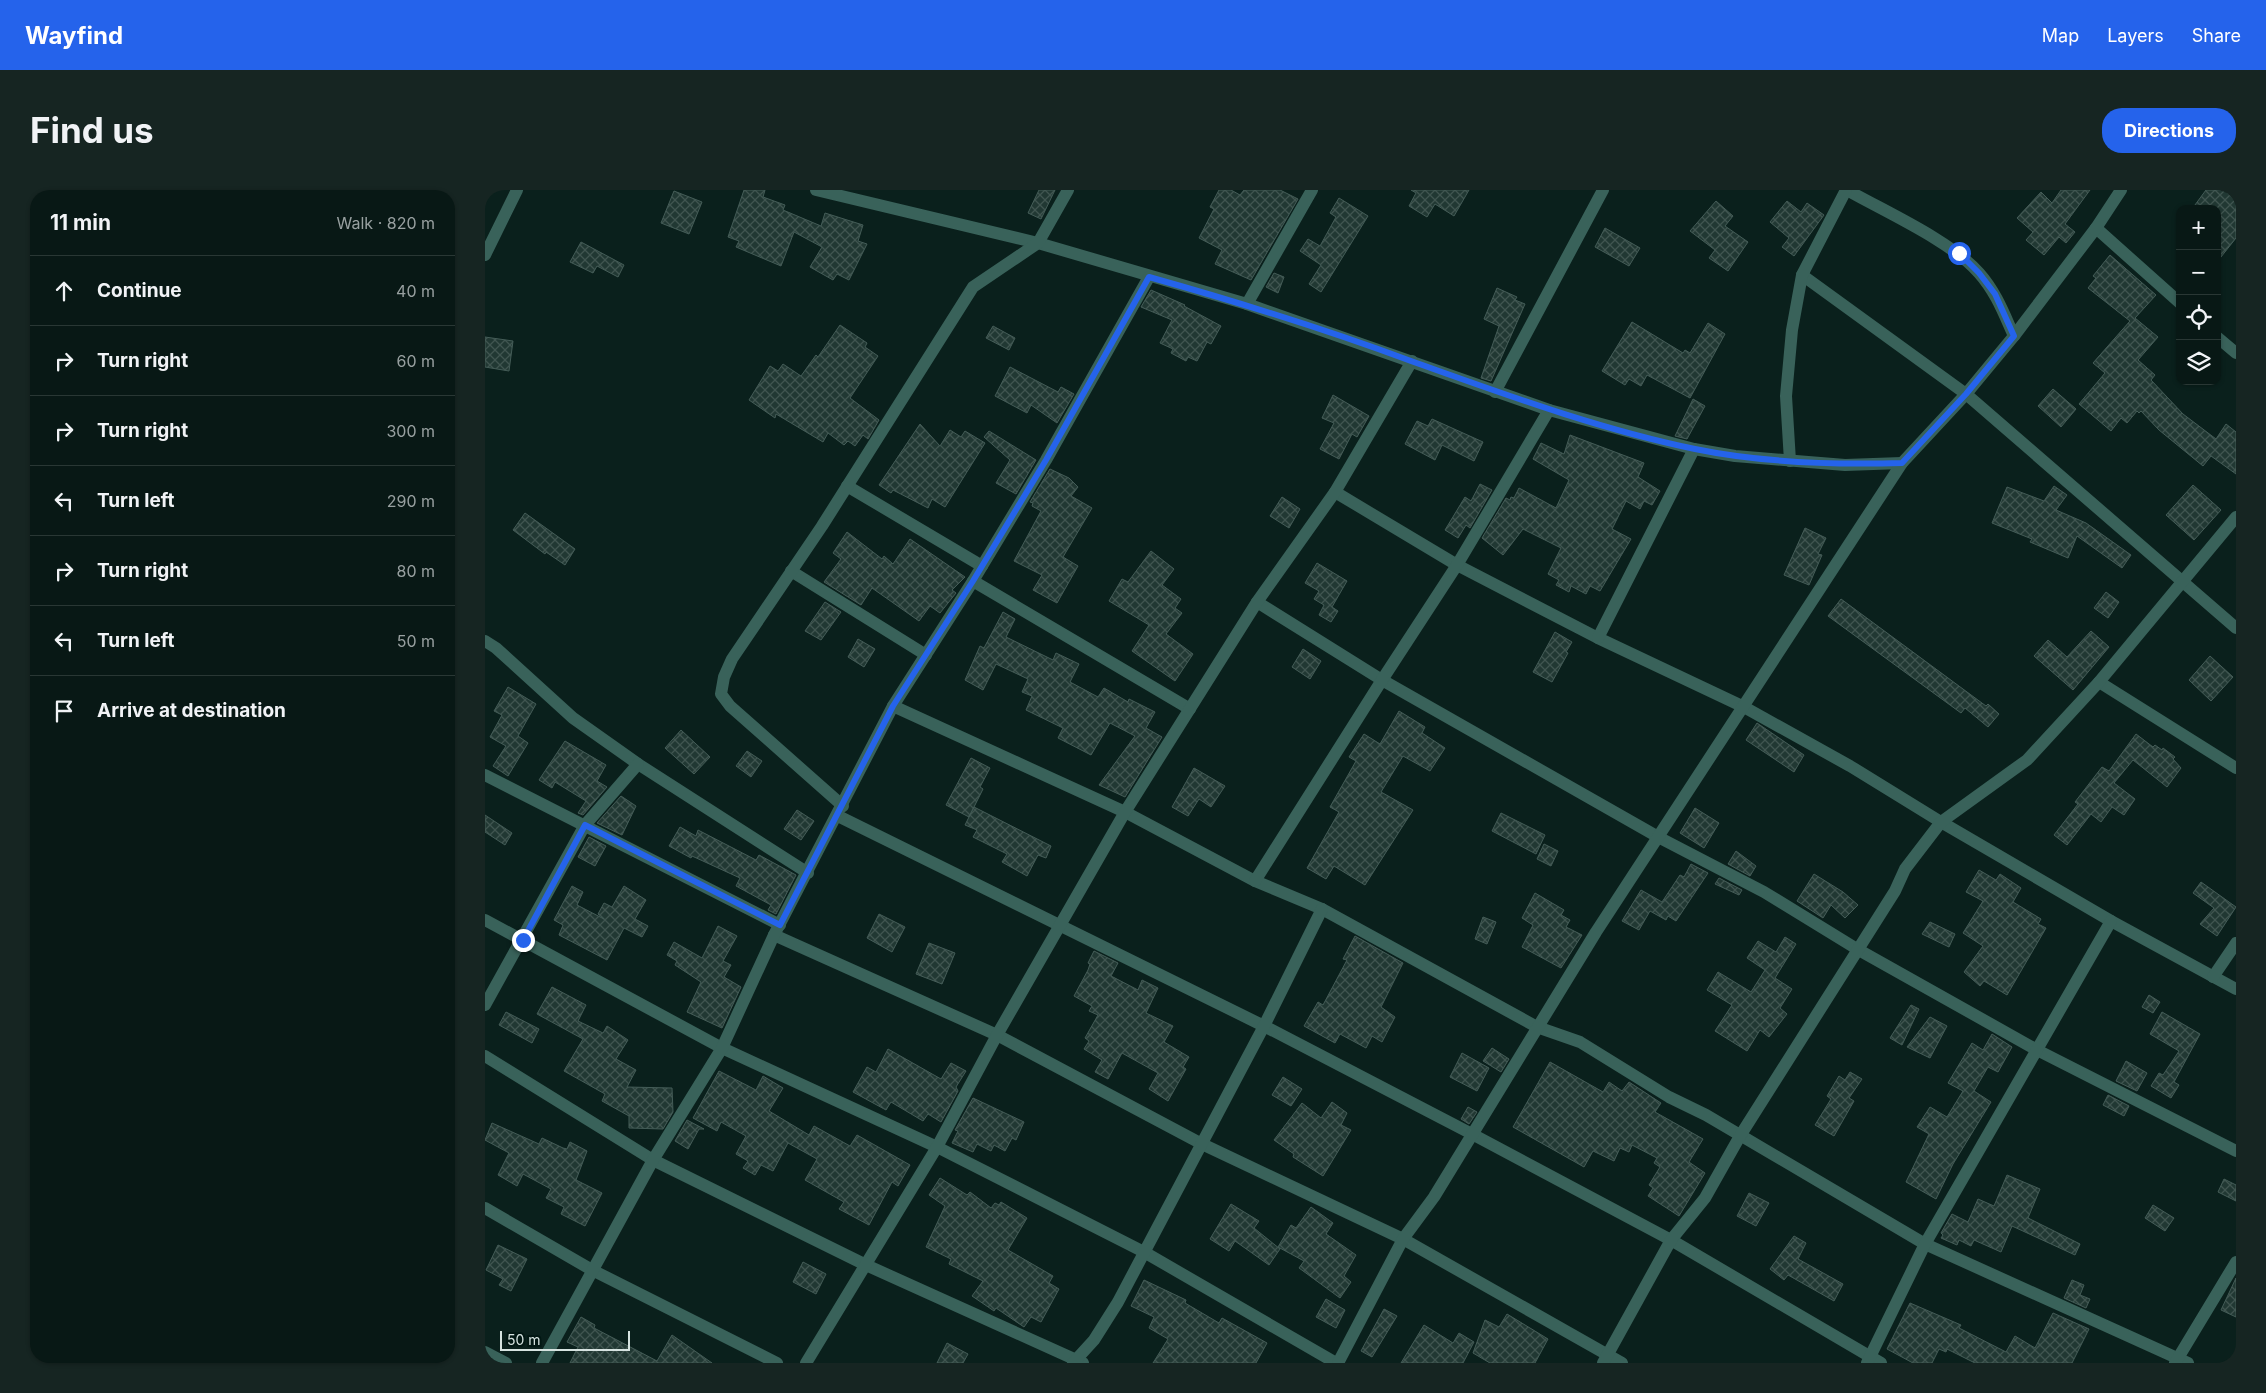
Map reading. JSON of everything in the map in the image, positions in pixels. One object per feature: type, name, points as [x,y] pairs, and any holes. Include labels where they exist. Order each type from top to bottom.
[{"type":"street","points":[[485,255],[517,190]]},
{"type":"street","points":[[1068,190],[1038,243],[973,287],[847,486],[732,659],[724,677],[721,694],[731,706],[840,811],[1060,926],[1264,1026],[1472,1134],[1671,1240],[1873,1361],[1925,1244],[2111,921]]},
{"type":"street","points":[[1495,392],[1603,190]]},
{"type":"street","points":[[1790,460],[1786,396],[1792,330],[1803,275],[1846,190],[1959,253],[1979,273],[1995,294],[2014,336]]},
{"type":"street","points":[[485,920],[722,1048],[937,1147],[1144,1252],[1337,1363],[1403,1239],[1434,1197],[1537,1027],[1902,463],[1966,394],[2014,336],[2096,228],[2121,190]]},
{"type":"street","points":[[822,191],[1038,243],[1149,277],[1247,304],[1549,410],[1694,449],[1735,456],[1845,465],[1902,463]]},
{"type":"street","points":[[1247,304],[1306,192]]},
{"type":"street","points":[[2096,228],[2176,299]]},
{"type":"street","points":[[1803,275],[1966,394],[2236,628]]},
{"type":"street","points":[[542,1363],[653,1160],[722,1048],[777,930],[809,873],[893,706],[927,655],[1046,460],[1149,277]]},
{"type":"street","points":[[2220,340],[2236,354]]},
{"type":"street","points":[[806,1363],[937,1147],[997,1035],[1125,812],[1257,602],[1335,492],[1412,361]]},
{"type":"street","points":[[1255,881],[1457,565],[1549,410]]},
{"type":"street","points":[[1598,638],[1694,449]]},
{"type":"street","points":[[847,486],[982,566]]},
{"type":"street","points":[[1335,492],[1457,565],[1598,638],[1744,707],[1850,766],[1941,822],[2111,921],[2236,989]]},
{"type":"street","points":[[1605,1359],[1671,1240],[1705,1198],[1740,1136],[1895,891],[1905,869],[1941,822],[2027,760],[2099,682],[2181,580],[2236,517]]},
{"type":"street","points":[[791,571],[927,655]]},
{"type":"street","points":[[973,581],[1190,709]]},
{"type":"street","points":[[1257,602],[1382,680],[1660,838],[1764,892],[1857,949],[2037,1050],[2236,1151]]},
{"type":"street","points":[[485,641],[497,648],[573,718],[638,764],[809,873]]},
{"type":"street","points":[[2099,682],[2236,768]]},
{"type":"street","points":[[893,706],[1125,812],[1255,881],[1322,909],[1537,1027],[1580,1042],[1669,1097],[1740,1136],[1925,1244],[2180,1361],[2234,1270]]},
{"type":"street","points":[[485,1005],[523,940],[585,825],[638,764]]},
{"type":"street","points":[[485,775],[585,825],[777,930],[997,1035],[1202,1144],[1403,1239],[1605,1359],[1621,1363]]},
{"type":"street","points":[[485,1056],[653,1160],[866,1265],[1077,1362],[1094,1340],[1144,1252],[1264,1026],[1322,909]]},
{"type":"street","points":[[2213,977],[2236,943]]},
{"type":"street","points":[[485,1208],[592,1270],[777,1363]]},
{"type":"street","points":[[485,1352],[506,1363]]},
{"type":"building","points":[[744,190],[765,190],[763,197],[785,205],[783,210],[821,226],[825,213],[863,225],[858,241],[867,244],[849,280],[837,274],[833,280],[810,267],[822,247],[794,232],[781,266],[736,247],[739,241],[728,237]]},
{"type":"building","points":[[1039,190],[1055,190],[1041,219],[1028,213]]},
{"type":"building","points":[[1219,190],[1231,190],[1240,195],[1244,190],[1280,190],[1298,199],[1251,280],[1215,264],[1222,250],[1199,238],[1214,209],[1210,207]]},
{"type":"building","points":[[1411,190],[1469,190],[1454,216],[1435,204],[1427,217],[1409,206],[1416,193]]},
{"type":"building","points":[[2061,190],[2090,190],[2065,224],[2075,232],[2066,243],[2059,237],[2044,255],[2026,240],[2033,232],[2017,218],[2041,192],[2052,203]]},
{"type":"building","points":[[2206,190],[2236,190],[2236,238],[2221,257],[2221,205],[2195,205]]},
{"type":"building","points":[[674,191],[702,202],[689,234],[661,223]]},
{"type":"building","points":[[1339,198],[1368,216],[1321,292],[1309,284],[1321,265],[1300,251],[1308,239],[1320,246],[1336,217],[1330,213]]},
{"type":"building","points":[[1716,201],[1733,216],[1725,226],[1748,242],[1728,271],[1709,258],[1715,250],[1690,231]]},
{"type":"building","points":[[1787,201],[1801,212],[1807,203],[1824,215],[1794,256],[1782,247],[1789,238],[1770,222]]},
{"type":"building","points":[[1605,228],[1640,248],[1629,266],[1595,247]]},
{"type":"building","points":[[581,242],[624,265],[618,277],[597,266],[593,273],[570,262]]},
{"type":"building","points":[[2110,255],[2156,295],[2135,318],[2158,337],[2138,360],[2155,375],[2151,380],[2183,414],[2216,439],[2226,424],[2236,432],[2236,474],[2211,456],[2203,466],[2159,430],[2141,411],[2139,413],[2137,411],[2127,423],[2121,418],[2111,431],[2079,404],[2105,373],[2093,363],[2130,321],[2088,288],[2096,278],[2093,276]]},
{"type":"building","points":[[1274,273],[1284,277],[1278,293],[1266,287]]},
{"type":"building","points":[[1497,288],[1517,297],[1515,300],[1525,304],[1491,381],[1481,378],[1499,326],[1484,319]]},
{"type":"building","points":[[1151,290],[1185,305],[1221,326],[1211,344],[1207,342],[1197,361],[1188,357],[1186,361],[1171,353],[1173,349],[1160,343],[1172,320],[1141,307]]},
{"type":"building","points":[[1632,322],[1683,353],[1685,350],[1690,353],[1708,323],[1725,334],[1690,398],[1647,375],[1641,386],[1629,379],[1625,385],[1602,371]]},
{"type":"building","points":[[840,325],[867,343],[865,347],[878,356],[850,398],[879,420],[868,439],[863,435],[855,446],[848,441],[844,445],[828,433],[823,442],[776,414],[775,418],[749,400],[770,366],[778,371],[783,364],[801,376],[816,355],[818,357]]},
{"type":"building","points":[[993,326],[1015,338],[1009,350],[986,338]]},
{"type":"building","points":[[485,337],[513,341],[509,371],[485,367]]},
{"type":"building","points":[[1010,367],[1058,392],[1061,387],[1074,394],[1057,423],[1031,405],[1027,413],[995,396]]},
{"type":"building","points":[[2053,389],[2076,409],[2061,427],[2038,406]]},
{"type":"building","points":[[1333,395],[1369,416],[1357,437],[1352,434],[1339,459],[1320,449],[1334,423],[1322,418]]},
{"type":"building","points":[[1693,399],[1705,406],[1687,439],[1675,436]]},
{"type":"building","points":[[1432,419],[1483,442],[1474,461],[1442,445],[1435,460],[1405,444],[1417,421],[1428,426]]},
{"type":"building","points":[[920,424],[940,446],[950,430],[961,437],[965,431],[985,443],[945,507],[932,499],[928,508],[893,490],[891,493],[879,485]]},
{"type":"building","points":[[989,431],[1036,460],[1016,494],[996,483],[1010,460],[984,437]]},
{"type":"building","points":[[1570,435],[1644,463],[1638,477],[1660,491],[1652,505],[1644,501],[1640,509],[1626,501],[1612,529],[1631,539],[1600,591],[1590,586],[1586,594],[1571,586],[1569,592],[1556,585],[1559,580],[1548,574],[1561,548],[1523,529],[1503,555],[1482,538],[1506,498],[1510,500],[1511,497],[1514,498],[1519,488],[1556,508],[1569,480],[1533,459],[1541,443],[1564,454]]},
{"type":"building","points":[[1050,469],[1069,478],[1078,487],[1071,496],[1092,508],[1063,557],[1078,566],[1057,603],[1033,590],[1042,575],[1014,561],[1041,511],[1032,506],[1033,503],[1030,502]]},
{"type":"building","points":[[1480,484],[1492,490],[1470,528],[1466,525],[1458,538],[1445,530],[1465,497],[1471,501]]},
{"type":"building","points":[[2193,485],[2221,510],[2194,540],[2166,515]]},
{"type":"building","points":[[2054,486],[2067,495],[2056,510],[2086,523],[2131,555],[2122,568],[2077,536],[2068,558],[2030,542],[2032,539],[1992,523],[2007,487],[2044,501]]},
{"type":"building","points":[[1282,497],[1300,509],[1289,528],[1270,516]]},
{"type":"building","points":[[525,513],[575,549],[565,565],[546,552],[545,554],[513,530]]},
{"type":"building","points":[[1805,528],[1826,538],[1818,554],[1822,555],[1809,585],[1784,575]]},
{"type":"building","points":[[847,532],[882,559],[884,556],[893,564],[910,539],[965,577],[952,590],[956,593],[940,613],[930,606],[919,621],[872,588],[861,605],[824,582],[841,559],[833,553]]},
{"type":"building","points":[[1151,551],[1174,569],[1162,585],[1181,599],[1175,608],[1182,613],[1166,634],[1193,654],[1175,681],[1132,651],[1149,625],[1109,601],[1122,579],[1128,582]]},
{"type":"building","points":[[1317,563],[1347,581],[1332,607],[1338,611],[1331,622],[1319,615],[1324,605],[1314,599],[1319,591],[1305,583]]},
{"type":"building","points":[[2106,592],[2119,602],[2108,618],[2094,608]]},
{"type":"building","points":[[1841,599],[1986,706],[1988,704],[1999,714],[1988,727],[1965,708],[1961,713],[1828,616]]},
{"type":"building","points":[[825,602],[841,612],[821,640],[805,631]]},
{"type":"building","points":[[1003,612],[1015,619],[1006,637],[1053,660],[1056,653],[1079,664],[1070,682],[1098,697],[1104,688],[1128,702],[1129,699],[1155,712],[1146,728],[1162,737],[1125,797],[1099,785],[1135,736],[1110,723],[1091,755],[1058,738],[1063,728],[1026,710],[1032,696],[1022,692],[1028,679],[996,664],[983,690],[965,680],[980,646],[984,648]]},
{"type":"building","points":[[2091,631],[2109,647],[2073,690],[2034,656],[2048,640],[2067,657]]},
{"type":"building","points":[[1555,632],[1572,642],[1552,682],[1533,672]]},
{"type":"building","points":[[858,639],[875,649],[864,667],[848,657]]},
{"type":"building","points":[[1303,649],[1321,661],[1310,679],[1292,667]]},
{"type":"building","points":[[2210,656],[2233,677],[2211,701],[2189,680]]},
{"type":"building","points":[[508,687],[536,704],[518,736],[528,743],[508,776],[493,766],[506,746],[490,737],[502,715],[494,711]]},
{"type":"building","points":[[1399,711],[1425,727],[1422,733],[1445,748],[1430,771],[1403,756],[1381,792],[1413,810],[1365,885],[1334,866],[1326,879],[1307,868],[1339,812],[1330,807],[1356,761],[1349,757],[1364,734],[1380,744]]},
{"type":"building","points":[[1757,723],[1804,755],[1794,772],[1746,740]]},
{"type":"building","points":[[681,730],[710,757],[694,774],[665,748]]},
{"type":"building","points":[[2136,734],[2153,747],[2155,745],[2162,750],[2163,748],[2175,757],[2173,759],[2181,768],[2167,787],[2133,760],[2114,783],[2135,799],[2124,815],[2112,807],[2101,822],[2091,814],[2067,845],[2054,835],[2078,804],[2075,802],[2102,767],[2109,771]]},
{"type":"building","points":[[565,741],[606,765],[597,781],[607,787],[583,815],[578,813],[586,801],[555,782],[552,788],[539,780]]},
{"type":"building","points":[[747,751],[762,761],[751,777],[736,766]]},
{"type":"building","points":[[971,758],[990,768],[980,787],[983,789],[969,817],[946,805]]},
{"type":"building","points":[[1194,768],[1225,786],[1211,807],[1199,799],[1188,816],[1172,807]]},
{"type":"building","points":[[621,796],[636,806],[622,835],[597,823]]},
{"type":"building","points":[[974,807],[1051,846],[1046,858],[1038,855],[1027,876],[1002,862],[1007,854],[973,837],[977,830],[965,825]]},
{"type":"building","points":[[1695,808],[1719,823],[1704,848],[1680,833]]},
{"type":"building","points":[[797,810],[814,821],[801,840],[784,829]]},
{"type":"building","points":[[1501,813],[1545,835],[1536,854],[1492,831]]},
{"type":"building","points":[[485,815],[512,833],[505,845],[485,832]]},
{"type":"building","points":[[680,827],[696,836],[698,830],[756,860],[759,855],[796,875],[776,914],[768,910],[771,905],[736,886],[740,878],[692,856],[691,858],[669,846]]},
{"type":"building","points":[[589,837],[606,846],[595,866],[578,857]]},
{"type":"building","points":[[1544,844],[1558,851],[1551,866],[1537,859]]},
{"type":"building","points":[[1736,851],[1756,866],[1750,876],[1728,864]]},
{"type":"building","points":[[1691,864],[1708,873],[1676,921],[1668,916],[1666,920],[1650,911],[1639,930],[1622,921],[1641,890],[1662,902],[1680,875],[1684,877]]},
{"type":"building","points":[[1979,870],[1996,880],[2000,874],[2021,888],[2013,902],[2041,919],[2038,924],[2046,928],[2007,995],[1984,981],[1980,986],[1964,972],[1983,946],[1963,933],[1983,901],[1966,892]]},
{"type":"building","points":[[1814,874],[1843,892],[1858,905],[1845,918],[1831,905],[1823,918],[1797,901]]},
{"type":"building","points":[[1719,878],[1742,890],[1739,895],[1715,884]]},
{"type":"building","points":[[2201,882],[2236,907],[2217,936],[2200,924],[2214,908],[2193,893]]},
{"type":"building","points":[[572,886],[583,892],[577,905],[604,919],[598,914],[604,903],[612,907],[624,886],[646,900],[635,919],[648,926],[642,937],[624,928],[607,960],[559,935],[563,925],[554,920]]},
{"type":"building","points":[[1535,893],[1564,910],[1561,915],[1570,920],[1566,927],[1582,935],[1561,968],[1522,947],[1533,925],[1522,918]]},
{"type":"building","points":[[879,914],[905,927],[892,952],[867,938]]},
{"type":"building","points":[[1483,917],[1496,922],[1487,944],[1475,939]]},
{"type":"building","points":[[1930,922],[1955,934],[1949,947],[1922,934]]},
{"type":"building","points":[[718,926],[737,936],[723,961],[731,965],[724,977],[741,987],[722,1028],[687,1012],[701,982],[675,965],[677,961],[667,955],[674,942],[702,958]]},
{"type":"building","points":[[1355,936],[1403,963],[1381,1007],[1395,1017],[1382,1042],[1372,1036],[1366,1048],[1340,1034],[1335,1043],[1304,1026],[1318,1002],[1323,1005],[1347,960],[1343,959]]},
{"type":"building","points":[[1785,937],[1796,944],[1775,978],[1792,989],[1780,1008],[1787,1014],[1769,1037],[1760,1030],[1747,1051],[1715,1031],[1732,1005],[1707,990],[1718,972],[1751,992],[1765,970],[1747,958],[1758,941],[1776,952]]},
{"type":"building","points":[[929,943],[955,953],[942,984],[916,974]]},
{"type":"building","points":[[1094,951],[1118,963],[1111,976],[1138,990],[1142,980],[1158,988],[1146,1013],[1173,1026],[1164,1042],[1189,1057],[1183,1067],[1186,1069],[1168,1101],[1149,1089],[1158,1073],[1122,1053],[1108,1079],[1095,1072],[1102,1060],[1084,1049],[1089,1041],[1085,1038],[1098,1015],[1089,1011],[1092,1006],[1074,996],[1088,970],[1090,964],[1088,963]]},
{"type":"building","points":[[552,987],[586,1005],[578,1021],[603,1033],[607,1026],[628,1040],[616,1059],[636,1070],[627,1087],[672,1088],[673,1112],[663,1129],[629,1128],[629,1116],[602,1101],[605,1094],[564,1071],[583,1039],[537,1014]]},
{"type":"building","points":[[2149,995],[2160,1002],[2153,1013],[2142,1007]]},
{"type":"building","points":[[1911,1005],[1919,1009],[1902,1045],[1890,1038]]},
{"type":"building","points":[[506,1012],[539,1029],[532,1043],[499,1025]]},
{"type":"building","points":[[2162,1012],[2200,1034],[2174,1082],[2179,1085],[2171,1098],[2151,1086],[2159,1073],[2163,1075],[2179,1051],[2150,1034]]},
{"type":"building","points":[[1930,1017],[1947,1026],[1930,1058],[1907,1047]]},
{"type":"building","points":[[1992,1034],[2012,1047],[1998,1072],[1988,1067],[1974,1091],[1991,1102],[1953,1164],[1936,1199],[1906,1182],[1929,1134],[1917,1127],[1930,1107],[1947,1117],[1963,1091],[1948,1083],[1972,1043],[1983,1050]]},
{"type":"building","points":[[1492,1048],[1509,1059],[1501,1072],[1483,1061]]},
{"type":"building","points":[[888,1049],[941,1079],[951,1063],[966,1071],[956,1087],[958,1091],[941,1122],[928,1114],[923,1121],[891,1102],[886,1110],[853,1092],[867,1067],[876,1072]]},
{"type":"building","points":[[1462,1053],[1489,1068],[1477,1091],[1450,1077]]},
{"type":"building","points":[[2126,1061],[2147,1073],[2137,1091],[2116,1081]]},
{"type":"building","points":[[1550,1062],[1603,1092],[1609,1082],[1622,1091],[1629,1082],[1661,1103],[1655,1112],[1703,1139],[1689,1162],[1705,1173],[1679,1216],[1648,1196],[1653,1188],[1649,1185],[1660,1167],[1654,1163],[1657,1158],[1632,1145],[1629,1152],[1620,1148],[1614,1161],[1593,1151],[1584,1167],[1513,1127]]},
{"type":"building","points":[[719,1071],[756,1090],[763,1076],[783,1088],[769,1111],[809,1135],[814,1126],[850,1146],[857,1135],[910,1165],[898,1186],[892,1182],[869,1225],[839,1209],[844,1202],[805,1180],[817,1159],[788,1143],[773,1171],[761,1165],[755,1175],[743,1168],[748,1161],[736,1154],[746,1136],[721,1122],[717,1131],[693,1118]]},
{"type":"building","points":[[1850,1072],[1862,1079],[1849,1098],[1854,1101],[1834,1136],[1815,1125],[1831,1099],[1827,1096],[1839,1076],[1845,1080]]},
{"type":"building","points":[[1283,1077],[1302,1089],[1291,1106],[1272,1095]]},
{"type":"building","points":[[2108,1095],[2129,1106],[2124,1116],[2103,1105]]},
{"type":"building","points":[[973,1098],[1024,1122],[1016,1140],[1012,1138],[1005,1151],[994,1145],[991,1151],[977,1144],[973,1152],[952,1143],[958,1131],[955,1130]]},
{"type":"building","points":[[1332,1102],[1347,1113],[1341,1125],[1351,1130],[1323,1176],[1293,1157],[1294,1154],[1274,1140],[1302,1103],[1321,1118]]},
{"type":"building","points":[[1468,1107],[1477,1112],[1469,1124],[1461,1119]]},
{"type":"building","points":[[687,1120],[704,1129],[699,1129],[688,1149],[675,1141]]},
{"type":"building","points":[[492,1123],[539,1144],[542,1138],[567,1149],[570,1142],[587,1151],[576,1180],[602,1193],[585,1226],[561,1214],[564,1207],[546,1198],[551,1189],[523,1174],[517,1186],[498,1175],[509,1153],[485,1140]]},
{"type":"building","points":[[2007,1175],[2040,1189],[2028,1218],[2080,1244],[2075,1255],[2012,1226],[2001,1252],[1974,1240],[1971,1246],[1959,1240],[1957,1245],[1941,1238],[1943,1235],[1941,1233],[1952,1214],[1968,1222],[1978,1199],[1994,1206]]},
{"type":"building","points":[[940,1178],[967,1195],[970,1192],[991,1208],[995,1203],[999,1205],[1001,1202],[1027,1218],[1008,1250],[1053,1276],[1049,1283],[1059,1289],[1041,1322],[1031,1317],[1024,1327],[996,1308],[994,1311],[972,1296],[983,1281],[949,1264],[951,1259],[926,1247],[945,1206],[929,1195]]},
{"type":"building","points":[[2224,1179],[2236,1185],[2236,1201],[2218,1192]]},
{"type":"building","points":[[1749,1193],[1769,1203],[1756,1226],[1737,1216]]},
{"type":"building","points":[[1231,1204],[1259,1221],[1254,1228],[1280,1249],[1269,1265],[1235,1241],[1229,1251],[1210,1239]]},
{"type":"building","points":[[2153,1205],[2174,1218],[2165,1231],[2145,1218]]},
{"type":"building","points":[[1311,1207],[1333,1223],[1326,1234],[1356,1255],[1344,1276],[1351,1282],[1340,1298],[1299,1268],[1304,1261],[1278,1247],[1291,1225],[1296,1228]]},
{"type":"building","points":[[1794,1236],[1806,1243],[1798,1259],[1843,1284],[1834,1301],[1788,1275],[1784,1280],[1770,1269]]},
{"type":"building","points":[[498,1245],[527,1259],[511,1291],[499,1285],[503,1279],[486,1270]]},
{"type":"building","points":[[803,1262],[826,1274],[816,1294],[793,1282]]},
{"type":"building","points":[[2236,1278],[2236,1317],[2221,1310]]},
{"type":"building","points":[[1144,1280],[1186,1300],[1185,1303],[1219,1323],[1222,1318],[1267,1343],[1256,1363],[1153,1363],[1168,1339],[1149,1328],[1154,1317],[1131,1306]]},
{"type":"building","points":[[2072,1280],[2084,1285],[2080,1295],[2090,1299],[2086,1308],[2064,1298]]},
{"type":"building","points":[[1326,1299],[1345,1310],[1336,1328],[1316,1317]]},
{"type":"building","points":[[1910,1303],[1961,1325],[1959,1328],[2006,1352],[2015,1336],[2035,1348],[2053,1313],[2089,1329],[2072,1363],[1975,1363],[1947,1349],[1946,1352],[1939,1349],[1932,1363],[1913,1363],[1887,1349]]},
{"type":"building","points":[[1384,1309],[1397,1316],[1372,1357],[1361,1351]]},
{"type":"building","points":[[1507,1314],[1548,1339],[1535,1363],[1490,1363],[1473,1353],[1485,1320],[1499,1327]]},
{"type":"building","points":[[581,1317],[595,1325],[594,1328],[657,1361],[672,1335],[712,1363],[570,1363],[578,1347],[567,1342]]},
{"type":"building","points":[[1424,1325],[1453,1343],[1459,1333],[1474,1342],[1463,1363],[1401,1363]]},
{"type":"building","points":[[947,1343],[968,1354],[963,1363],[937,1363]]},
{"type":"route","points":[[523,940],[585,825],[780,925],[809,873],[893,706],[973,581],[1046,460],[1149,277],[1247,304],[1549,410],[1694,449],[1735,456],[1845,465],[1902,463],[1966,394],[2014,336],[1995,294],[1979,273],[1959,253]]}]
